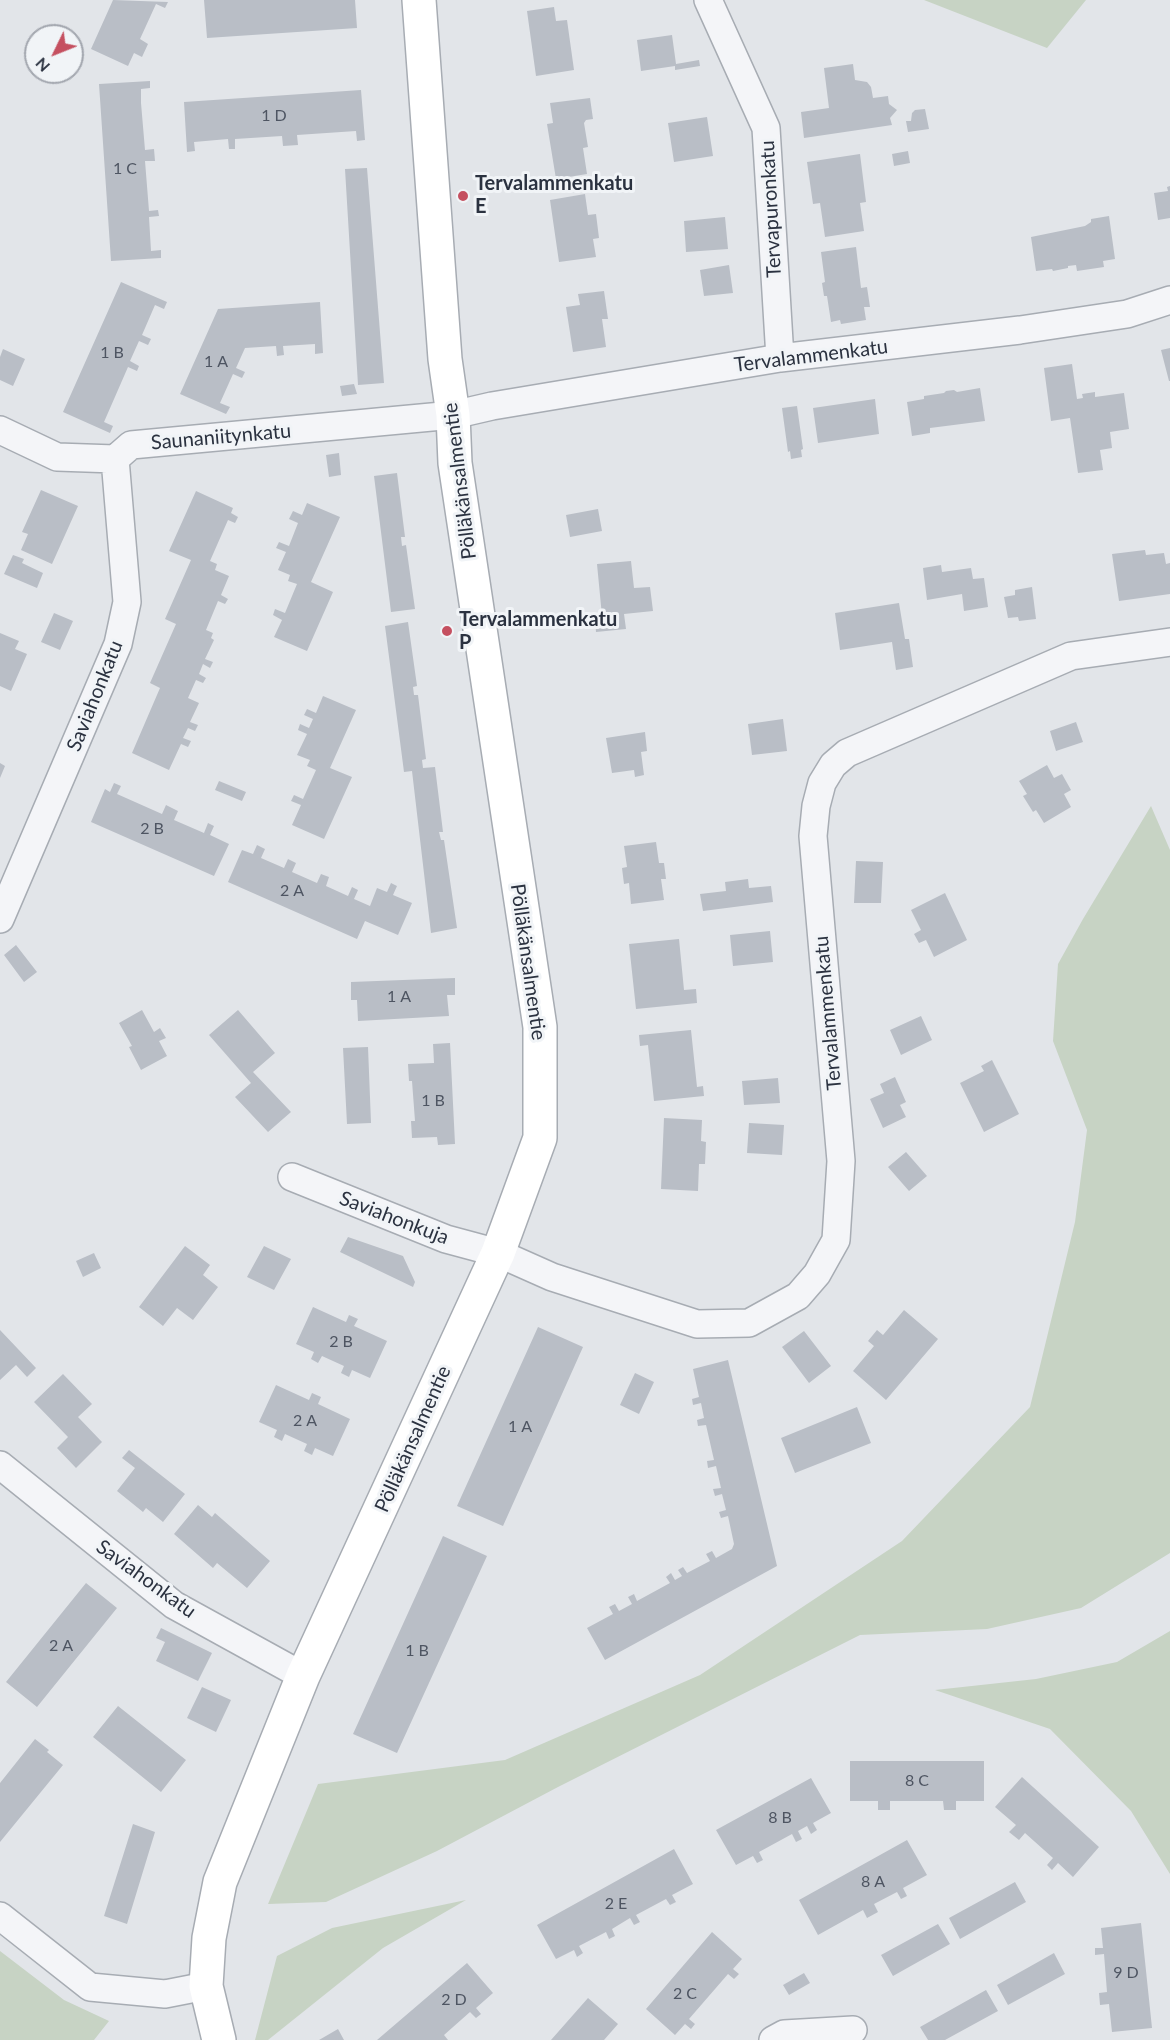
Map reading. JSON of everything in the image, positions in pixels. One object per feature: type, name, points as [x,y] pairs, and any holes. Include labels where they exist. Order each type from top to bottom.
[{"type":"street","name":"Pölläkänsalmentie","points":[[219,2040],[206,1986],[209,1938],[220,1882],[303,1676],[498,1253],[540,1138],[540,1027],[455,463],[453,415],[445,358],[419,0]]},
{"type":"street","name":"Tervapuronkatu","points":[[708,0],[766,128],[780,358]]},
{"type":"street","name":"Tervalammenkatu","points":[[453,415],[492,406],[780,358],[1020,330],[1127,314],[1170,300]]},
{"type":"street","name":"Saunaniitynkatu","points":[[115,459],[131,446],[453,415]]},
{"type":"street","points":[[0,430],[57,457],[115,459]]},
{"type":"street","name":"Saviahonkatu","points":[[0,919],[118,644],[127,602],[115,459]]},
{"type":"street","name":"Tervalammenkatu","points":[[498,1253],[552,1277],[697,1324],[749,1323],[798,1296],[817,1274],[836,1240],[841,1161],[813,836],[816,806],[822,783],[833,765],[847,753],[1071,656],[1170,642]]},
{"type":"street","name":"Saviahonkuja","points":[[292,1177],[446,1239],[498,1253]]},
{"type":"street","name":"Saviahonkatu","points":[[0,1465],[174,1605],[303,1676]]},
{"type":"street","points":[[0,1916],[90,1987],[165,1994],[206,1986]]},
{"type":"street","points":[[773,2040],[784,2034],[854,2030]]},
{"type":"green space","points":[[924,0],[1086,0],[1047,48]]},
{"type":"green space","points":[[1151,806],[1170,850],[1170,1553],[1081,1608],[987,1629],[860,1635],[558,1787],[437,1851],[326,1902],[268,1904],[318,1784],[505,1760],[700,1675],[902,1541],[1030,1407],[1075,1222],[1087,1130],[1053,1041],[1058,964]]},
{"type":"green space","points":[[1170,1631],[1170,1874],[1131,1811],[1050,1729],[935,1690],[1036,1679],[1117,1662]]},
{"type":"green space","points":[[466,1900],[383,1948],[268,2040],[255,2040],[277,1956],[332,1928]]},
{"type":"green space","points":[[0,1951],[64,2000],[109,2021],[94,2040],[0,2040]]},
{"type":"building","points":[[113,0],[168,2],[165,8],[156,4],[140,39],[148,44],[142,57],[134,53],[128,66],[91,49]]},
{"type":"building","points":[[204,0],[355,0],[357,28],[207,38]]},
{"type":"building","points":[[554,7],[556,21],[567,20],[574,70],[536,76],[527,11]]},
{"type":"building","points":[[672,35],[676,64],[699,60],[700,66],[675,70],[675,66],[641,71],[637,40]]},
{"type":"building","points":[[853,64],[855,80],[867,82],[871,87],[873,98],[888,96],[889,104],[897,110],[890,118],[892,125],[804,138],[801,112],[829,108],[824,68]]},
{"type":"building","points":[[150,81],[150,88],[141,89],[141,103],[145,150],[154,149],[155,161],[145,161],[149,211],[158,210],[159,216],[149,217],[151,251],[161,250],[161,258],[111,261],[99,84]]},
{"type":"building","points":[[361,90],[365,140],[357,141],[356,131],[297,135],[298,145],[283,146],[282,136],[235,139],[235,149],[229,149],[228,139],[194,142],[195,151],[187,152],[184,102]]},
{"type":"building","points":[[590,98],[593,119],[586,120],[584,123],[588,147],[583,148],[587,174],[556,179],[547,124],[553,123],[550,103]]},
{"type":"building","points":[[925,109],[929,129],[908,132],[906,121],[911,121],[915,110]]},
{"type":"building","points":[[707,117],[713,156],[674,162],[668,123]]},
{"type":"building","points":[[908,151],[910,163],[894,166],[892,154]]},
{"type":"building","points":[[860,154],[866,202],[860,203],[864,231],[825,237],[820,203],[813,204],[807,162]]},
{"type":"building","points":[[367,168],[384,383],[358,385],[345,169]]},
{"type":"building","points":[[1170,186],[1170,218],[1158,220],[1154,193],[1168,191],[1167,187]]},
{"type":"building","points":[[585,194],[588,215],[596,214],[599,238],[593,239],[596,257],[559,262],[550,200]]},
{"type":"building","points":[[1109,216],[1115,259],[1103,261],[1104,267],[1077,271],[1076,265],[1053,271],[1052,269],[1036,271],[1031,237],[1085,226],[1091,222],[1091,219]]},
{"type":"building","points":[[725,217],[728,249],[686,252],[684,221]]},
{"type":"building","points":[[856,247],[861,288],[867,287],[870,307],[864,307],[866,320],[841,324],[840,320],[831,322],[827,296],[824,296],[822,283],[825,282],[821,252]]},
{"type":"building","points":[[729,265],[733,293],[704,296],[700,270]]},
{"type":"building","points":[[121,282],[167,302],[164,309],[155,305],[142,335],[151,339],[148,345],[139,341],[130,361],[139,366],[137,371],[128,367],[104,422],[113,426],[110,433],[63,412]]},
{"type":"building","points":[[604,291],[608,319],[602,319],[606,347],[573,352],[566,307],[580,305],[578,294]]},
{"type":"building","points":[[320,302],[323,353],[315,354],[315,344],[283,346],[284,355],[277,356],[276,346],[245,348],[236,368],[245,372],[242,378],[233,374],[220,403],[230,407],[226,414],[180,394],[218,309]]},
{"type":"building","points":[[1170,348],[1170,381],[1169,381],[1161,350]]},
{"type":"building","points":[[3,349],[25,359],[13,386],[0,380],[0,357]]},
{"type":"building","points":[[1072,364],[1077,399],[1083,398],[1082,394],[1095,392],[1095,397],[1124,393],[1129,429],[1110,432],[1112,448],[1100,450],[1103,470],[1078,473],[1070,418],[1051,421],[1044,368]]},
{"type":"building","points":[[354,384],[357,394],[342,396],[340,386]]},
{"type":"building","points":[[980,388],[985,421],[930,428],[930,433],[912,436],[907,402],[946,391],[957,392]]},
{"type":"building","points":[[875,399],[879,434],[818,443],[813,408]]},
{"type":"building","points":[[797,406],[803,449],[801,450],[802,457],[791,459],[782,408]]},
{"type":"building","points":[[339,453],[341,475],[329,477],[326,455]]},
{"type":"building","points":[[397,473],[405,537],[401,537],[402,546],[406,545],[415,609],[391,612],[374,476]]},
{"type":"building","points":[[41,490],[78,506],[52,564],[21,550],[28,534],[22,532]]},
{"type":"building","points":[[196,491],[233,508],[231,513],[238,517],[235,523],[228,520],[210,561],[217,564],[215,570],[229,576],[221,595],[228,599],[225,604],[218,601],[206,630],[213,633],[211,638],[214,640],[205,659],[213,662],[210,668],[203,664],[199,674],[206,678],[203,683],[196,680],[188,698],[199,703],[190,722],[198,725],[195,731],[188,728],[183,738],[191,741],[188,747],[181,744],[169,770],[132,753],[160,688],[150,683],[176,624],[165,619],[191,560],[169,551]]},
{"type":"building","points":[[307,503],[340,517],[311,582],[333,592],[307,651],[274,637],[282,620],[273,615],[275,609],[285,613],[297,584],[288,581],[290,575],[278,570],[286,552],[276,548],[279,542],[289,546],[298,523],[289,519],[293,511],[302,515]]},
{"type":"building","points":[[598,509],[602,531],[570,537],[566,515]]},
{"type":"building","points":[[1145,550],[1146,555],[1164,553],[1166,564],[1170,563],[1170,594],[1119,601],[1112,554]]},
{"type":"building","points":[[13,555],[24,559],[22,563],[43,573],[37,588],[4,574]]},
{"type":"building","points":[[631,561],[634,588],[650,587],[653,611],[624,614],[626,629],[596,632],[595,616],[602,616],[597,564]]},
{"type":"building","points":[[941,565],[942,572],[971,568],[973,579],[984,578],[988,607],[964,611],[962,594],[927,600],[923,568]]},
{"type":"building","points":[[1032,587],[1036,619],[1019,621],[1018,617],[1008,618],[1004,597],[1015,595],[1015,590]]},
{"type":"building","points":[[899,603],[905,639],[909,639],[913,667],[896,670],[892,642],[840,650],[835,613]]},
{"type":"building","points":[[54,613],[73,621],[60,650],[41,642]]},
{"type":"building","points":[[408,622],[417,686],[413,687],[414,695],[418,695],[426,759],[422,760],[423,768],[435,767],[443,832],[439,832],[441,840],[444,840],[457,928],[431,933],[412,771],[404,772],[385,626]]},
{"type":"building","points":[[0,633],[19,641],[15,649],[27,654],[11,691],[0,686]]},
{"type":"building","points":[[323,696],[356,710],[330,768],[352,777],[324,839],[292,825],[301,805],[291,801],[294,795],[303,799],[316,770],[307,766],[310,760],[297,755],[307,734],[298,730],[300,724],[309,728],[313,719],[304,715],[307,709],[316,713]]},
{"type":"building","points":[[783,719],[787,751],[752,755],[748,724]]},
{"type":"building","points":[[1076,722],[1083,742],[1056,751],[1050,731]]},
{"type":"building","points":[[645,732],[647,751],[641,752],[644,775],[635,777],[634,770],[612,773],[606,738]]},
{"type":"building","points":[[0,763],[5,766],[0,778]]},
{"type":"building","points":[[1047,765],[1054,778],[1062,774],[1071,790],[1064,794],[1071,807],[1044,823],[1036,810],[1033,812],[1023,796],[1027,794],[1019,781]]},
{"type":"building","points":[[219,781],[246,792],[242,801],[215,790]]},
{"type":"building","points":[[114,783],[121,786],[117,794],[162,814],[166,805],[178,811],[174,820],[204,833],[208,823],[214,826],[210,835],[229,844],[214,876],[91,822],[105,789],[110,792]]},
{"type":"building","points":[[656,842],[659,863],[664,863],[666,879],[661,879],[664,900],[631,904],[629,883],[624,884],[622,868],[627,867],[624,846]]},
{"type":"building","points":[[257,845],[265,849],[261,858],[284,868],[288,859],[296,863],[292,872],[317,883],[321,874],[329,877],[326,886],[348,896],[352,887],[358,890],[354,899],[370,906],[377,888],[387,892],[391,883],[397,886],[393,895],[412,903],[398,935],[365,921],[357,939],[228,882],[242,850],[253,854]]},
{"type":"building","points":[[856,861],[883,862],[881,903],[854,903]]},
{"type":"building","points":[[748,879],[749,888],[771,886],[773,902],[703,911],[700,894],[726,891],[725,882]]},
{"type":"building","points":[[945,893],[967,940],[934,957],[926,940],[919,943],[914,934],[921,930],[911,910]]},
{"type":"building","points":[[770,931],[773,962],[733,966],[730,935]]},
{"type":"building","points":[[679,939],[684,990],[696,989],[697,1003],[636,1009],[629,944]]},
{"type":"building","points":[[16,945],[37,972],[24,982],[4,955]]},
{"type":"building","points":[[455,978],[455,995],[447,995],[449,1016],[358,1021],[357,1000],[351,1000],[351,982]]},
{"type":"building","points":[[142,1010],[154,1032],[160,1028],[166,1038],[159,1041],[167,1056],[141,1070],[129,1047],[132,1046],[119,1023]]},
{"type":"building","points":[[238,1010],[275,1053],[253,1072],[291,1112],[268,1132],[235,1097],[251,1083],[209,1035]]},
{"type":"building","points":[[921,1016],[932,1040],[901,1055],[890,1030]]},
{"type":"building","points":[[691,1030],[697,1087],[703,1086],[704,1096],[654,1101],[648,1045],[640,1046],[639,1035]]},
{"type":"building","points":[[450,1043],[455,1144],[438,1145],[437,1137],[412,1138],[411,1121],[415,1121],[412,1081],[409,1081],[408,1064],[434,1063],[433,1044]]},
{"type":"building","points":[[368,1047],[371,1123],[347,1124],[343,1048]]},
{"type":"building","points":[[992,1060],[1019,1114],[984,1132],[960,1083],[984,1071],[981,1066]]},
{"type":"building","points":[[895,1077],[906,1102],[900,1105],[906,1117],[883,1128],[870,1099],[884,1093],[880,1084]]},
{"type":"building","points":[[778,1078],[780,1103],[744,1105],[742,1081]]},
{"type":"building","points":[[664,1118],[702,1120],[701,1141],[706,1142],[705,1164],[699,1164],[698,1191],[661,1189]]},
{"type":"building","points":[[749,1123],[784,1125],[782,1155],[747,1153]]},
{"type":"building","points":[[906,1152],[927,1176],[909,1191],[888,1167]]},
{"type":"building","points":[[348,1237],[403,1256],[415,1282],[413,1287],[340,1252]]},
{"type":"building","points":[[185,1246],[210,1265],[203,1275],[218,1287],[193,1320],[177,1308],[163,1326],[139,1307]]},
{"type":"building","points":[[264,1246],[291,1259],[274,1290],[247,1277]]},
{"type":"building","points":[[94,1253],[101,1268],[83,1277],[76,1261]]},
{"type":"building","points":[[313,1307],[346,1322],[349,1315],[358,1319],[354,1326],[387,1341],[370,1378],[352,1370],[349,1377],[341,1373],[344,1366],[322,1356],[318,1363],[311,1359],[314,1352],[296,1344]]},
{"type":"building","points":[[904,1310],[938,1339],[886,1400],[853,1371],[874,1346],[868,1341],[877,1330],[883,1335]]},
{"type":"building","points":[[538,1327],[583,1347],[503,1526],[457,1506]]},
{"type":"building","points":[[0,1330],[36,1368],[27,1377],[16,1365],[0,1380]]},
{"type":"building","points":[[804,1331],[831,1366],[809,1383],[782,1347]]},
{"type":"building","points":[[728,1360],[777,1566],[605,1660],[587,1628],[613,1614],[609,1607],[615,1604],[619,1611],[632,1604],[628,1597],[634,1594],[637,1601],[670,1583],[666,1577],[671,1573],[675,1580],[682,1576],[678,1570],[683,1567],[687,1573],[710,1561],[706,1554],[712,1551],[716,1558],[732,1549],[734,1544],[728,1516],[721,1518],[719,1512],[726,1510],[722,1494],[715,1496],[713,1489],[721,1488],[716,1466],[708,1468],[707,1461],[714,1460],[706,1425],[698,1426],[697,1420],[704,1418],[701,1403],[693,1405],[692,1399],[699,1397],[693,1369]]},
{"type":"building","points":[[635,1373],[654,1382],[639,1414],[620,1405]]},
{"type":"building","points":[[63,1374],[92,1404],[78,1417],[102,1442],[76,1468],[57,1448],[68,1437],[34,1402]]},
{"type":"building","points":[[276,1385],[309,1400],[312,1393],[321,1397],[318,1404],[350,1419],[333,1456],[315,1448],[312,1455],[304,1451],[307,1444],[285,1434],[282,1441],[274,1437],[277,1430],[259,1422]]},
{"type":"building","points":[[857,1407],[871,1443],[795,1473],[781,1438]]},
{"type":"building","points":[[129,1450],[185,1494],[163,1522],[146,1508],[143,1512],[117,1491],[135,1468],[122,1458]]},
{"type":"building","points":[[198,1505],[212,1517],[215,1513],[270,1561],[247,1588],[217,1563],[213,1568],[174,1534]]},
{"type":"building","points":[[443,1536],[487,1556],[397,1753],[353,1734]]},
{"type":"building","points":[[86,1583],[117,1608],[37,1707],[6,1682]]},
{"type":"building","points":[[161,1628],[212,1653],[198,1681],[156,1661],[165,1642],[156,1638]]},
{"type":"building","points":[[202,1687],[231,1700],[216,1732],[187,1718]]},
{"type":"building","points":[[118,1706],[186,1760],[161,1792],[93,1737]]},
{"type":"building","points":[[35,1739],[63,1765],[0,1842],[0,1783]]},
{"type":"building","points":[[850,1761],[984,1761],[984,1801],[956,1801],[956,1810],[944,1810],[943,1801],[890,1801],[890,1810],[878,1810],[878,1801],[850,1801]]},
{"type":"building","points":[[1022,1777],[1099,1847],[1073,1877],[1058,1863],[1052,1870],[1047,1865],[1053,1858],[1025,1833],[1019,1840],[1009,1832],[1016,1825],[995,1807]]},
{"type":"building","points":[[811,1778],[831,1813],[813,1823],[817,1830],[811,1834],[807,1826],[798,1831],[802,1839],[796,1842],[792,1834],[759,1852],[763,1860],[757,1863],[753,1856],[736,1865],[716,1830]]},
{"type":"building","points":[[133,1824],[155,1832],[127,1924],[104,1916]]},
{"type":"building","points":[[907,1840],[927,1875],[903,1888],[907,1896],[901,1899],[897,1892],[874,1904],[878,1912],[867,1918],[863,1910],[818,1935],[799,1900]]},
{"type":"building","points":[[674,1849],[693,1884],[672,1895],[676,1902],[670,1905],[666,1899],[636,1915],[640,1922],[634,1925],[630,1918],[612,1929],[615,1936],[609,1939],[606,1932],[579,1946],[583,1953],[577,1957],[574,1950],[556,1959],[537,1925]]},
{"type":"building","points":[[1015,1882],[1026,1902],[960,1939],[949,1918]]},
{"type":"building","points":[[1141,1923],[1152,2028],[1112,2032],[1109,2004],[1100,2005],[1099,1993],[1107,1992],[1104,1954],[1095,1955],[1095,1948],[1103,1948],[1101,1928]]},
{"type":"building","points":[[938,1924],[950,1944],[893,1976],[881,1955]]},
{"type":"building","points":[[712,1932],[742,1959],[733,1969],[739,1974],[734,1979],[728,1974],[689,2019],[695,2024],[691,2029],[685,2024],[675,2035],[646,2009]]},
{"type":"building","points":[[1054,1953],[1065,1974],[1008,2005],[997,1985]]},
{"type":"building","points":[[467,1963],[493,1993],[476,2008],[481,2014],[476,2018],[470,2012],[444,2035],[448,2040],[377,2040]]},
{"type":"building","points":[[804,1973],[810,1983],[789,1995],[783,1985]]},
{"type":"building","points":[[986,1990],[998,2011],[945,2040],[928,2040],[920,2027]]},
{"type":"building","points":[[588,1998],[618,2024],[604,2040],[551,2040]]},
{"type":"building","points":[[338,2029],[344,2040],[319,2040]]},
{"type":"place","name":"Tervalammenkatu E","points":[[463,196]]},
{"type":"place","name":"Tervalammenkatu P","points":[[447,631]]}]
